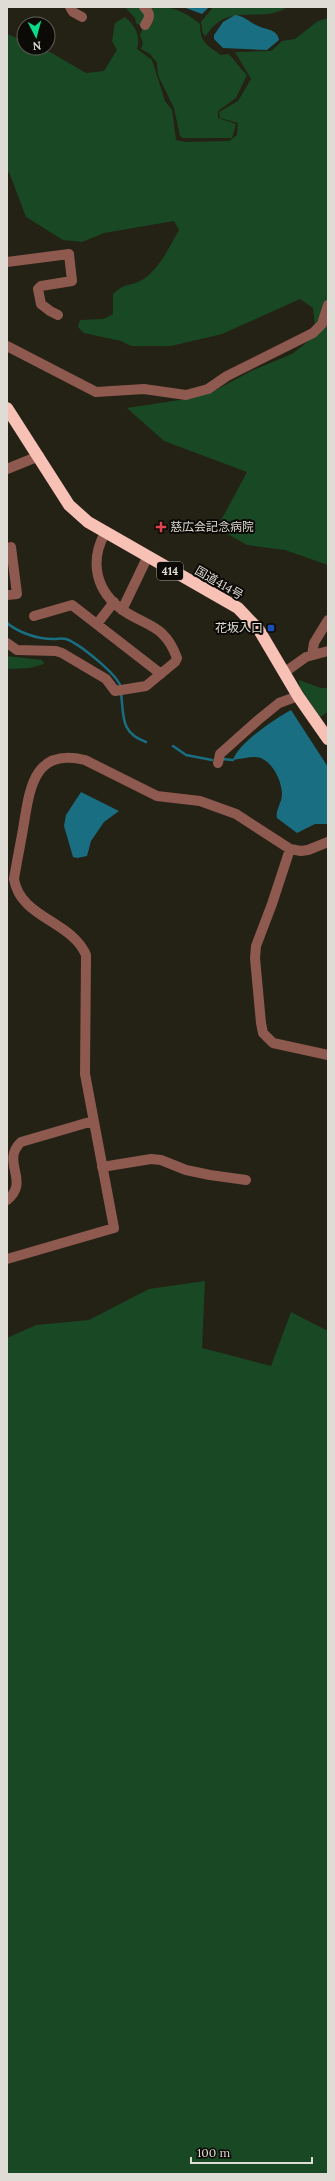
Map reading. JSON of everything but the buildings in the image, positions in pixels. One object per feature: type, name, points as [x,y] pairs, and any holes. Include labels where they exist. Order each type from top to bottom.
[{"type":"highway","name":"国道414号","points":[[7,408],[69,505],[88,522],[147,558],[238,608],[259,630],[298,696],[328,739]]},
{"type":"street","points":[[70,7],[73,12],[82,17]]},
{"type":"street","points":[[144,7],[150,14],[145,25]]},
{"type":"street","points":[[7,262],[69,254],[72,281],[45,285],[38,289],[41,304],[58,315]]},
{"type":"street","points":[[7,346],[96,392],[144,389],[186,395],[208,389],[227,376],[313,333],[322,324],[328,305]]},
{"type":"street","points":[[7,469],[39,456]]},
{"type":"street","points":[[7,642],[17,650],[56,651],[62,653],[106,679],[115,691],[146,686],[177,658],[157,628],[122,610],[100,584],[96,566],[98,546],[105,533]]},
{"type":"street","points":[[7,548],[11,547],[17,594],[7,595]]},
{"type":"street","points":[[122,610],[147,558]]},
{"type":"street","points":[[97,624],[114,602]]},
{"type":"street","points":[[34,616],[72,605],[161,674]]},
{"type":"street","points":[[312,655],[314,643],[328,620]]},
{"type":"street","points":[[285,672],[293,665],[312,655],[328,651]]},
{"type":"street","points":[[218,763],[220,754],[257,721],[279,703],[298,696]]},
{"type":"street","points":[[7,1259],[114,1228],[84,1074],[86,955],[76,940],[21,898],[16,889],[14,879],[27,804],[36,774],[45,765],[56,759],[72,757],[85,760],[157,796],[200,801],[236,814],[290,849],[301,851],[308,850],[328,842]]},
{"type":"street","points":[[290,849],[272,904],[256,946],[255,958],[261,1023],[263,1033],[273,1043],[328,1055]]},
{"type":"street","points":[[7,1200],[15,1192],[17,1187],[10,1163],[12,1150],[16,1146],[21,1142],[93,1121]]},
{"type":"street","points":[[102,1167],[151,1159],[160,1160],[186,1170],[246,1180]]},
{"type":"green space","points":[[125,7],[165,7],[182,12],[191,17],[200,24],[201,35],[205,43],[221,55],[228,54],[247,75],[236,98],[218,111],[218,118],[236,124],[232,138],[183,138],[180,136],[174,108],[158,75],[157,63],[150,54],[141,49],[143,43],[140,35],[143,28],[136,23],[135,18]]},
{"type":"green space","points":[[213,7],[287,7],[277,12],[267,14],[235,16],[224,19],[215,25],[206,36],[203,34],[201,22]]},
{"type":"green space","points":[[125,17],[132,24],[138,35],[137,49],[152,60],[165,101],[172,110],[176,140],[185,142],[229,141],[237,135],[238,123],[220,118],[219,112],[238,101],[251,79],[235,52],[271,51],[282,41],[295,39],[318,21],[328,18],[328,565],[285,550],[247,545],[217,528],[247,472],[164,441],[127,408],[193,398],[216,390],[251,371],[292,354],[316,335],[313,308],[300,299],[222,334],[171,346],[131,346],[121,341],[84,333],[78,327],[80,320],[104,319],[113,314],[113,294],[124,286],[136,283],[147,277],[163,258],[179,230],[174,221],[104,233],[82,242],[63,240],[26,217],[9,172],[7,171],[7,34],[16,38],[16,56],[56,56],[86,73],[104,71],[117,50],[112,41],[115,23]]},
{"type":"green space","points":[[7,656],[42,660],[44,664],[30,668],[7,669]]},
{"type":"green space","points":[[299,680],[321,688],[328,688],[328,712],[320,717],[300,687]]},
{"type":"green space","points":[[205,1281],[202,1348],[271,1366],[291,1312],[328,1331],[328,2174],[7,2174],[7,1338],[36,1325],[89,1320],[149,1289]]},
{"type":"water","points":[[183,7],[209,7],[202,14]]},
{"type":"water","points":[[235,15],[259,27],[273,31],[278,36],[279,40],[267,50],[223,48],[214,39],[214,35],[223,22]]},
{"type":"water","points":[[291,710],[328,767],[328,824],[315,824],[297,833],[277,818],[277,812],[282,794],[278,777],[271,765],[261,758],[255,757],[233,760],[236,753],[249,739],[267,725]]},
{"type":"water","points":[[81,792],[119,811],[104,822],[91,841],[87,856],[77,858],[73,857],[64,826],[66,815]]},
{"type":"waterway","points":[[7,623],[17,630],[35,637],[47,639],[66,639],[72,642],[106,668],[119,682],[121,688]]},
{"type":"waterway","points":[[121,693],[123,716],[127,729],[132,734],[146,742]]},
{"type":"waterway","points":[[173,746],[186,755],[212,760]]},
{"type":"waterway","points":[[222,759],[233,760]]},
{"type":"place","name":"慈広会記念病院","points":[[161,527]]},
{"type":"place","name":"花坂入口","points":[[271,628]]}]
